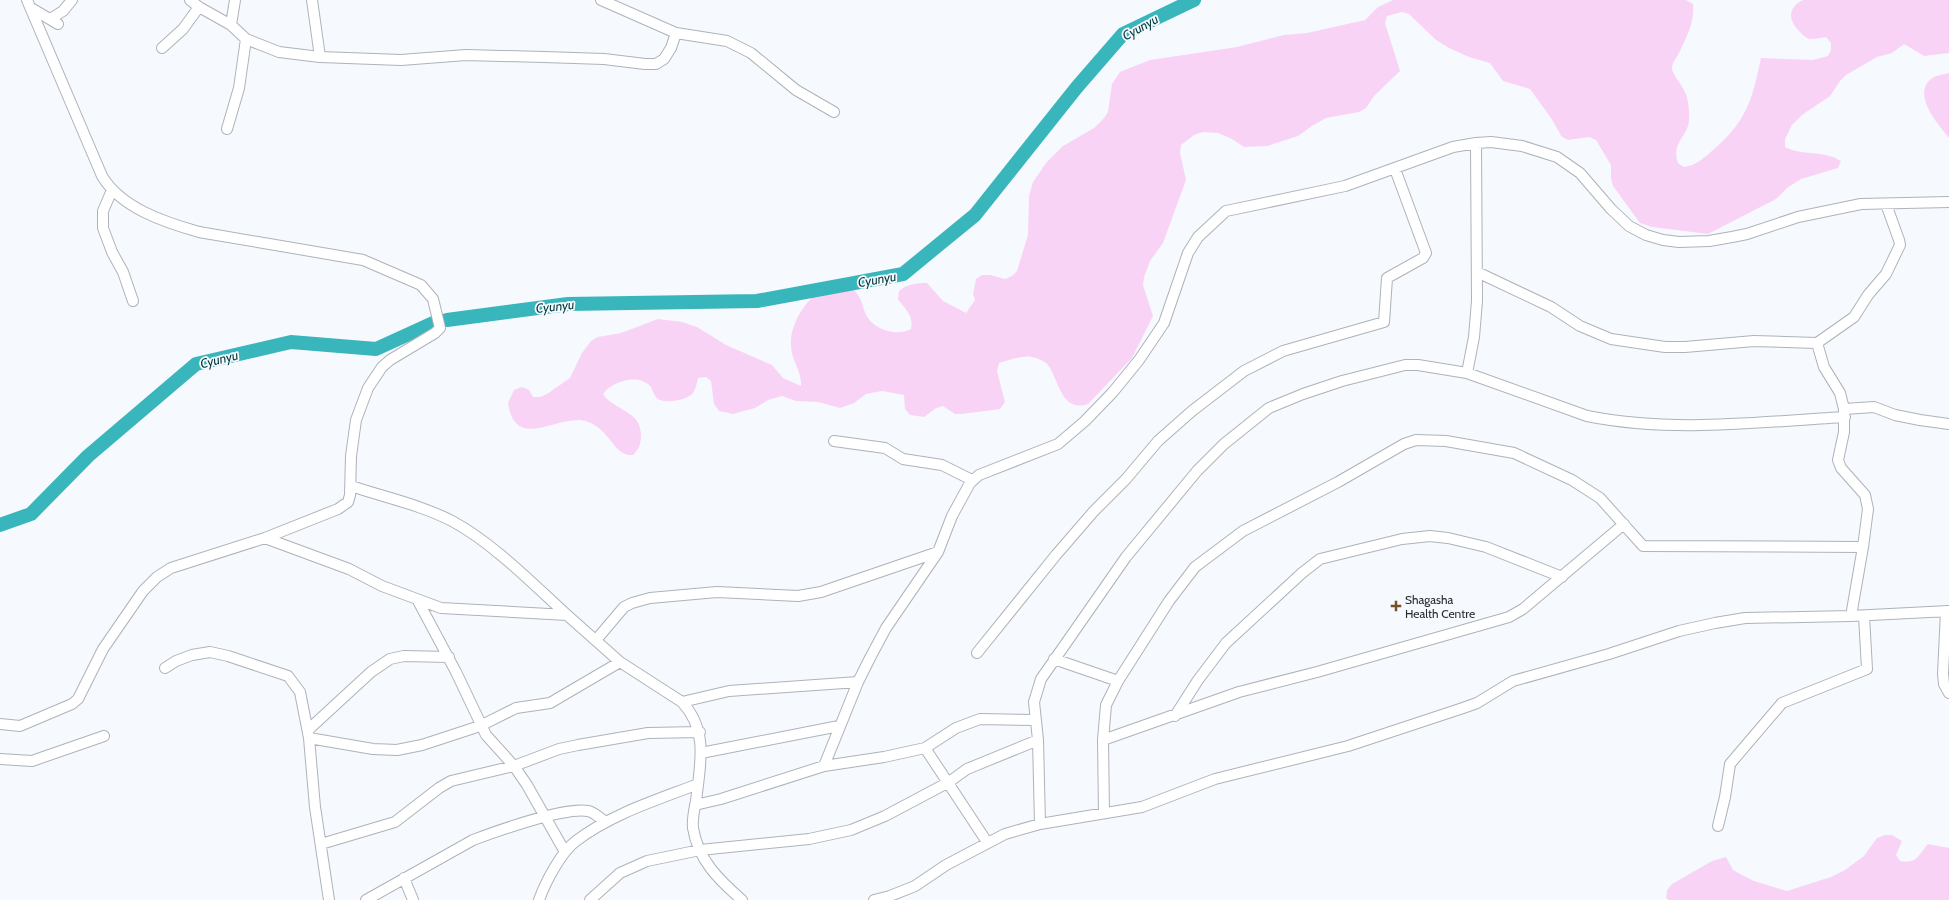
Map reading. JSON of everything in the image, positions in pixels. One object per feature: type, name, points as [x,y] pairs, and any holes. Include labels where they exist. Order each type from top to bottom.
[{"type":"street","points":[[29,4],[54,22],[72,0]]},
{"type":"street","points":[[190,0],[199,7],[231,25],[246,38],[279,52],[320,57],[401,60],[466,56],[544,57],[604,59],[656,64],[664,59],[671,48],[676,34]]},
{"type":"street","points":[[231,25],[235,0]]},
{"type":"street","points":[[312,0],[320,57]]},
{"type":"street","points":[[601,0],[676,34],[728,41],[751,52],[796,90],[834,112]]},
{"type":"street","points":[[0,724],[20,726],[72,704],[78,699],[103,649],[143,591],[157,577],[171,568],[265,538],[338,509],[348,502],[351,486],[351,456],[356,420],[368,388],[382,367],[390,360],[435,333],[440,328],[433,299],[427,290],[421,285],[363,260],[199,232],[173,225],[132,204],[112,190],[102,176],[29,4]]},
{"type":"street","points":[[162,48],[183,29],[199,7]]},
{"type":"street","points":[[227,129],[239,88],[246,38]]},
{"type":"street","points":[[824,766],[858,682],[886,628],[938,552],[952,516],[972,480],[979,474],[1058,444],[1085,421],[1113,392],[1139,360],[1164,323],[1188,253],[1193,243],[1226,211],[1345,186],[1396,169],[1452,147],[1491,142],[1522,146],[1557,157],[1580,173],[1611,209],[1629,226],[1646,235],[1663,240],[1679,242],[1709,241],[1747,234],[1798,216],[1861,204],[1949,202]]},
{"type":"street","points":[[1467,373],[1474,337],[1477,301],[1476,143]]},
{"type":"street","points":[[977,653],[1094,511],[1122,484],[1158,441],[1192,411],[1244,371],[1283,351],[1384,322],[1387,278],[1423,258],[1427,251],[1396,169]]},
{"type":"street","points":[[112,190],[103,211],[103,228],[112,252],[124,272],[133,300]]},
{"type":"street","points":[[1477,272],[1551,307],[1580,326],[1611,339],[1665,347],[1685,347],[1754,341],[1817,343],[1854,317],[1868,295],[1882,280],[1900,246],[1886,204]]},
{"type":"street","points":[[1817,343],[1824,367],[1840,393],[1845,413],[1844,432],[1838,460],[1841,468],[1861,489],[1867,501],[1868,509],[1851,616]]},
{"type":"street","points":[[1040,824],[1038,740],[1034,702],[1036,690],[1041,678],[1126,557],[1197,471],[1224,444],[1269,408],[1303,394],[1336,383],[1405,365],[1418,365],[1467,373],[1586,416],[1638,424],[1666,426],[1704,425],[1845,413],[1874,407],[1895,415],[1949,424]]},
{"type":"street","points":[[1104,813],[1103,740],[1106,705],[1118,681],[1169,601],[1195,567],[1243,531],[1338,482],[1404,444],[1416,440],[1446,441],[1514,453],[1572,480],[1600,498],[1643,546],[1863,547]]},
{"type":"street","points":[[834,441],[885,448],[902,459],[942,465],[972,480]]},
{"type":"street","points":[[351,486],[451,521],[470,532],[508,562],[620,662],[682,702],[690,710],[700,732],[701,753],[693,815],[693,828],[700,850],[708,866],[720,880],[742,900]]},
{"type":"street","points":[[1103,740],[1175,716],[1239,692],[1317,672],[1509,618],[1523,609],[1624,524]]},
{"type":"street","points":[[1175,716],[1198,680],[1222,647],[1302,572],[1320,559],[1402,539],[1430,536],[1448,538],[1486,547],[1562,577]]},
{"type":"street","points":[[265,538],[349,569],[418,601],[441,608],[567,615]]},
{"type":"street","points":[[596,640],[619,611],[632,603],[644,600],[718,592],[798,596],[821,592],[938,552]]},
{"type":"street","points":[[418,601],[448,657],[480,726],[486,735],[514,766],[527,784],[565,852]]},
{"type":"street","points":[[874,900],[890,896],[915,886],[946,865],[987,842],[1005,834],[1040,824],[1104,813],[1127,811],[1142,807],[1215,779],[1348,746],[1463,708],[1477,702],[1513,680],[1609,654],[1679,631],[1745,618],[1864,616],[1948,611],[1943,674],[1944,684],[1949,693]]},
{"type":"street","points":[[1718,826],[1725,797],[1730,764],[1772,712],[1782,703],[1867,669],[1864,616]]},
{"type":"street","points":[[165,668],[176,661],[192,655],[210,652],[228,656],[288,676],[300,692],[308,734],[315,807],[329,900]]},
{"type":"street","points":[[308,734],[371,672],[390,660],[404,656],[448,657]]},
{"type":"street","points":[[1054,659],[1118,681]]},
{"type":"street","points":[[308,734],[373,749],[397,750],[422,745],[480,726],[516,708],[550,703],[620,662]]},
{"type":"street","points":[[682,702],[729,691],[858,682]]},
{"type":"street","points":[[695,805],[722,799],[824,766],[884,757],[925,748],[956,728],[980,719],[1035,720]]},
{"type":"street","points":[[701,753],[839,726]]},
{"type":"street","points":[[321,844],[395,822],[438,788],[451,781],[514,766],[559,749],[648,733],[700,732]]},
{"type":"street","points":[[0,759],[32,760],[104,736]]},
{"type":"street","points":[[590,900],[608,881],[635,865],[647,861],[700,850],[834,835],[872,822],[949,782],[967,769],[1038,740]]},
{"type":"street","points":[[925,748],[949,782],[987,842]]},
{"type":"street","points":[[540,900],[545,886],[565,852],[575,841],[606,822],[698,784]]},
{"type":"street","points":[[366,900],[473,840],[546,817],[584,811],[590,811],[606,822]]},
{"type":"street","points":[[404,878],[413,900]]},
{"type":"shaded area","points":[[1393,0],[1686,0],[1693,4],[1693,17],[1689,30],[1672,67],[1674,74],[1685,92],[1688,105],[1688,126],[1678,144],[1676,152],[1678,163],[1684,167],[1700,161],[1734,129],[1741,119],[1751,98],[1761,58],[1813,60],[1828,56],[1831,50],[1831,43],[1826,37],[1810,39],[1803,35],[1794,26],[1791,17],[1792,9],[1803,0],[1949,0],[1949,53],[1924,56],[1904,44],[1892,53],[1877,57],[1846,75],[1830,96],[1802,115],[1792,125],[1785,139],[1785,147],[1792,150],[1827,155],[1841,161],[1838,168],[1801,179],[1787,188],[1776,199],[1708,234],[1652,227],[1640,223],[1613,186],[1611,178],[1611,165],[1596,140],[1589,137],[1568,140],[1562,137],[1551,118],[1530,89],[1503,81],[1490,63],[1469,57],[1449,48],[1436,40],[1409,14],[1402,12],[1387,16],[1385,23],[1400,71],[1374,96],[1366,108],[1359,112],[1326,118],[1298,136],[1267,146],[1244,147],[1232,139],[1218,133],[1203,132],[1194,135],[1181,145],[1180,153],[1186,180],[1163,243],[1150,261],[1144,277],[1143,285],[1153,316],[1132,358],[1088,404],[1079,406],[1066,400],[1052,371],[1045,362],[1034,357],[1020,357],[999,363],[997,371],[1005,402],[1000,409],[955,414],[943,406],[936,408],[924,417],[910,415],[905,409],[904,395],[882,391],[866,394],[854,403],[840,408],[818,402],[796,401],[782,396],[768,400],[755,408],[733,414],[719,411],[714,404],[711,381],[706,377],[698,378],[695,390],[687,398],[671,401],[658,399],[651,387],[645,382],[639,380],[625,381],[612,386],[603,394],[608,400],[637,420],[641,435],[640,444],[633,455],[620,451],[598,427],[590,423],[580,420],[569,421],[527,429],[518,425],[512,417],[508,403],[514,390],[522,387],[529,390],[533,397],[540,397],[547,394],[570,378],[582,353],[591,341],[598,337],[621,333],[658,319],[682,322],[697,327],[726,345],[772,365],[783,378],[801,386],[800,375],[791,350],[792,335],[795,324],[806,304],[824,287],[833,282],[843,279],[858,295],[868,318],[877,326],[888,331],[900,332],[911,329],[912,324],[910,316],[898,299],[899,291],[912,284],[927,283],[943,301],[966,313],[975,300],[973,294],[976,279],[982,275],[990,275],[1005,279],[1012,276],[1017,271],[1028,235],[1029,196],[1033,182],[1046,163],[1063,146],[1094,128],[1104,118],[1108,112],[1112,84],[1120,72],[1150,60],[1237,47],[1284,35],[1307,33],[1365,20],[1378,7]]},
{"type":"shaded area","points":[[1949,73],[1949,138],[1938,125],[1928,108],[1924,91],[1927,83],[1934,77]]},
{"type":"shaded area","points":[[1885,835],[1892,835],[1902,841],[1896,855],[1900,861],[1906,862],[1914,860],[1928,844],[1949,848],[1949,900],[1669,900],[1666,898],[1667,890],[1672,884],[1712,861],[1726,857],[1733,870],[1740,874],[1754,881],[1787,891],[1831,877],[1845,870],[1864,856],[1877,838]]},
{"type":"waterway","name":"Cyunyu","points":[[447,320],[568,304],[757,301],[903,274],[975,215],[1077,87],[1123,34],[1194,0]]},
{"type":"waterway","name":"Cyunyu","points":[[0,525],[31,514],[88,456],[196,364],[291,342],[376,349],[433,323]]},
{"type":"place","name":"Shagasha Health Centre","points":[[1396,606]]}]
